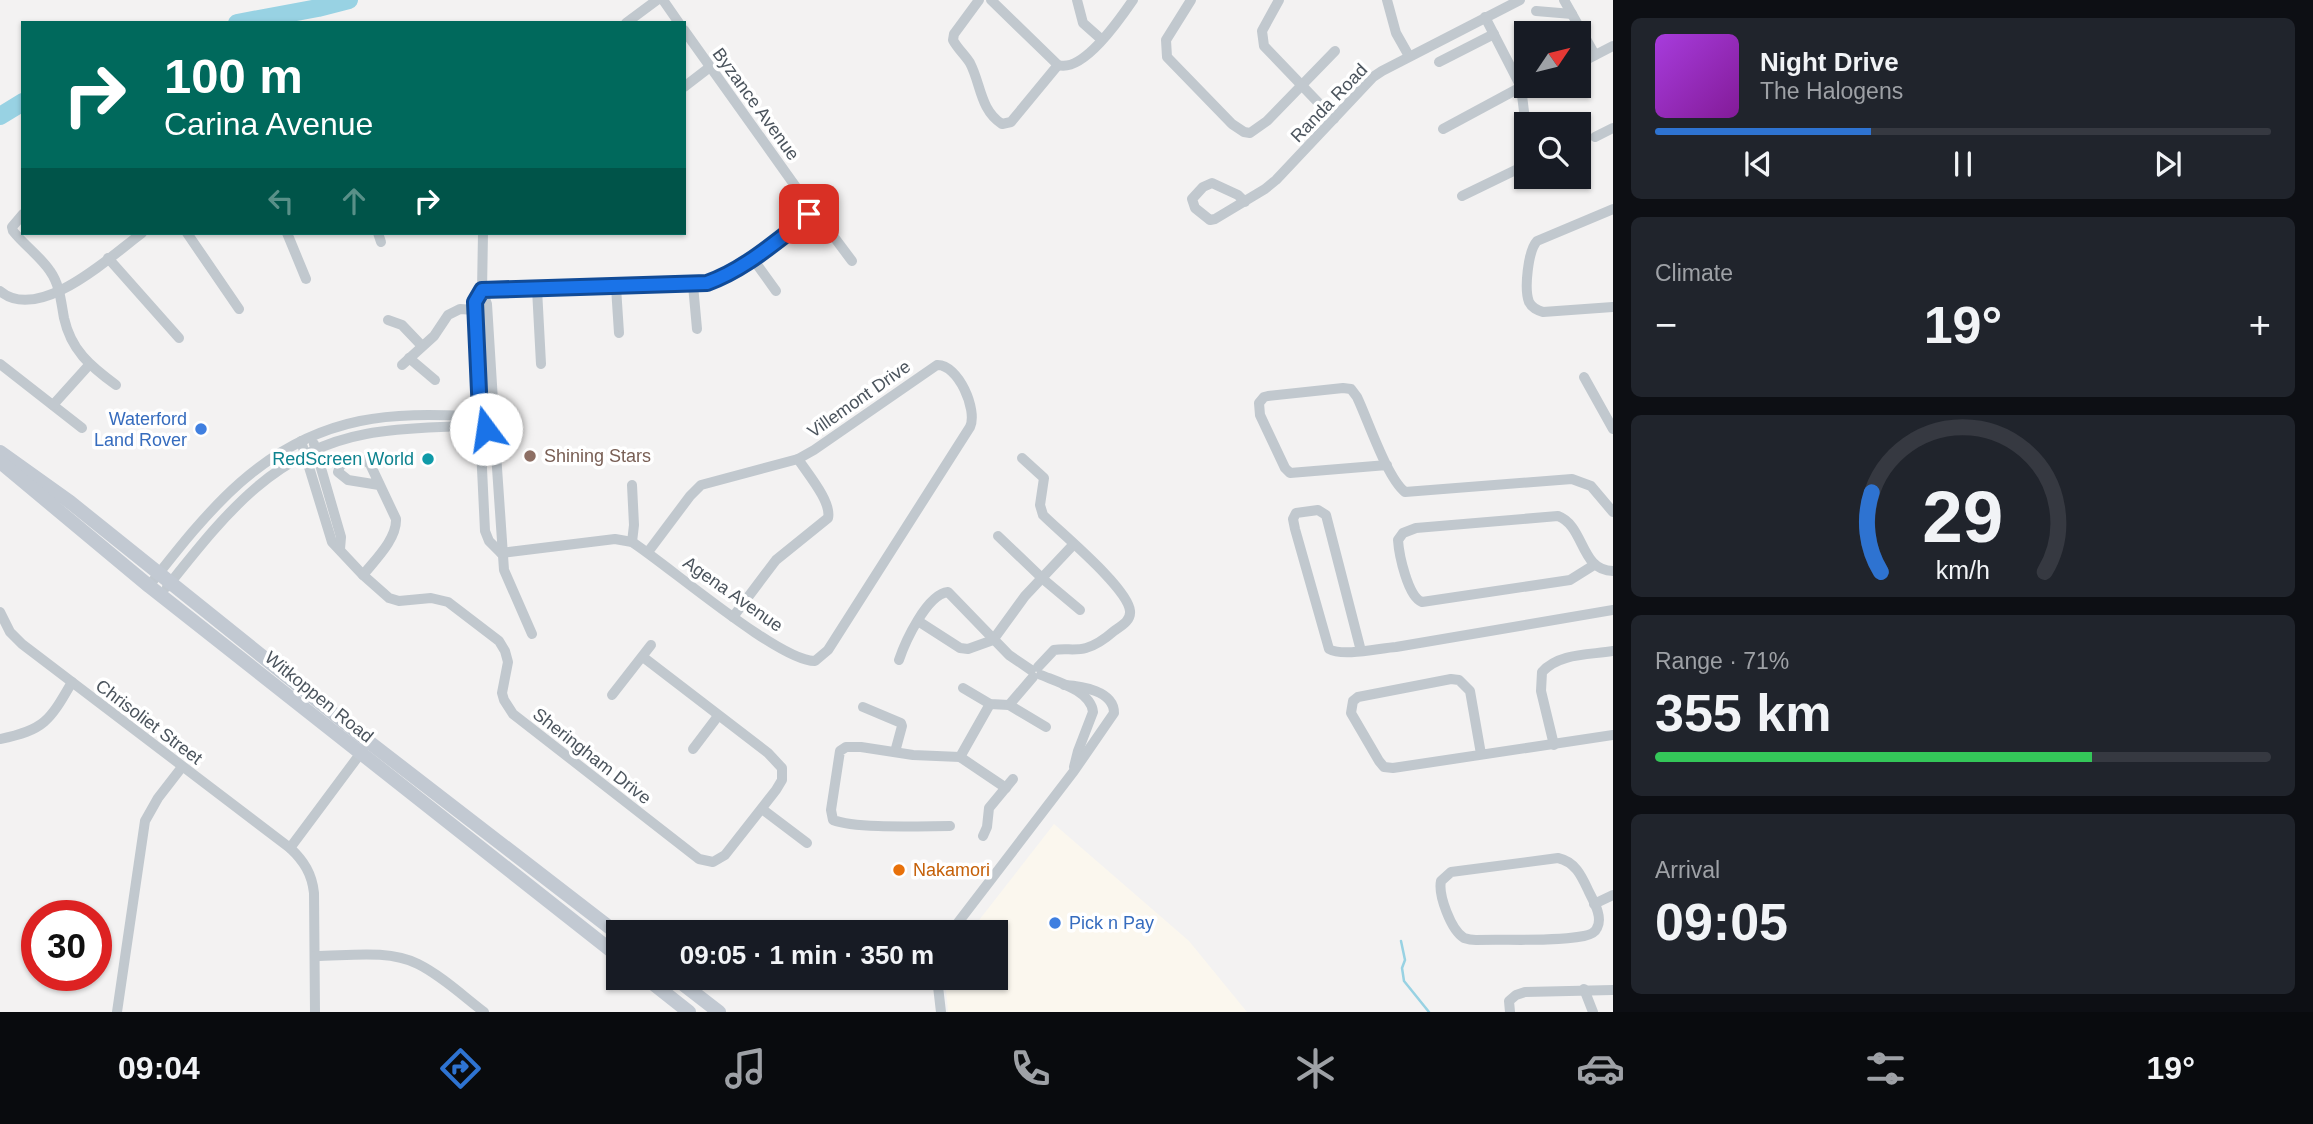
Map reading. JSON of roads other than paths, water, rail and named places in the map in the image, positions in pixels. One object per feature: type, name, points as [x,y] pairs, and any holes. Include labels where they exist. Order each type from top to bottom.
[{"type":"main road","name":"Witkoppen Road","points":[[0,452],[70,502],[159,585],[360,754],[606,947]]},
{"type":"main road","name":"Witkoppen Road","points":[[0,462],[606,925]]},
{"type":"main road","points":[[661,990],[689,1012]]},
{"type":"main road","points":[[691,990],[719,1012]]},
{"type":"street","points":[[629,21],[657,0]]},
{"type":"street","points":[[663,0],[678,21]]},
{"type":"street","points":[[979,0],[954,34],[953,40],[969,63],[980,94],[997,121],[1002,124],[1011,122],[1058,65]]},
{"type":"street","points":[[991,0],[1063,67],[1076,64],[1133,0]]},
{"type":"street","points":[[1077,0],[1083,23],[1101,39]]},
{"type":"street","points":[[1191,0],[1166,40],[1167,57],[1238,129],[1247,133],[1259,128],[1335,51]]},
{"type":"street","points":[[1279,0],[1264,24],[1261,41],[1267,52],[1334,119]]},
{"type":"street","name":"Randa Road","points":[[1245,202],[1238,195],[1212,183],[1203,187],[1192,198],[1195,208],[1210,220],[1245,202],[1276,180],[1373,77],[1520,0]]},
{"type":"street","points":[[1564,0],[1595,55]]},
{"type":"street","points":[[1390,1],[1392,21],[1409,56]]},
{"type":"street","points":[[1536,12],[1572,14]]},
{"type":"street","points":[[1485,17],[1514,73]]},
{"type":"street","name":"Byzance Avenue","points":[[686,33],[808,204],[810,211],[825,225],[852,261]]},
{"type":"street","points":[[1438,62],[1494,34]]},
{"type":"street","points":[[1591,57],[1613,46]]},
{"type":"street","points":[[686,86],[710,67]]},
{"type":"street","points":[[1443,130],[1514,91]]},
{"type":"street","points":[[1595,137],[1613,128]]},
{"type":"street","points":[[1462,196],[1514,171]]},
{"type":"street","points":[[1613,209],[1537,241],[1531,251],[1527,286],[1529,302],[1535,309],[1543,312],[1613,307]]},
{"type":"street","points":[[482,290],[693,285],[723,277],[753,259],[806,219],[810,211]]},
{"type":"street","points":[[21,217],[12,227],[13,231],[51,271],[60,292],[71,340],[89,365],[116,385]]},
{"type":"street","points":[[1,296],[34,301],[60,292],[139,235]]},
{"type":"street","points":[[188,235],[239,309]]},
{"type":"street","points":[[288,235],[306,279]]},
{"type":"street","points":[[483,235],[482,290],[487,304],[503,570],[532,634]]},
{"type":"street","points":[[108,258],[179,338]]},
{"type":"street","points":[[753,259],[776,291]]},
{"type":"street","points":[[693,285],[696,329]]},
{"type":"street","points":[[617,287],[618,333]]},
{"type":"street","points":[[537,289],[541,364]]},
{"type":"street","points":[[482,290],[475,302],[475,310],[485,531],[489,541],[501,553]]},
{"type":"street","points":[[435,380],[406,362],[434,336],[452,312],[460,309],[475,310]]},
{"type":"street","points":[[388,320],[402,325],[422,346]]},
{"type":"street","points":[[477,357],[490,357]]},
{"type":"street","points":[[0,364],[82,428]]},
{"type":"street","points":[[54,405],[89,365]]},
{"type":"street","name":"Villemont Drive","points":[[648,552],[690,495],[701,485],[798,459],[937,366],[947,367],[973,409],[973,421],[820,659]]},
{"type":"street","points":[[1584,377],[1613,429]]},
{"type":"street","points":[[1387,465],[1290,473],[1285,468],[1260,415],[1259,403],[1269,396],[1343,388],[1351,390],[1361,404],[1387,465],[1400,488],[1410,494],[1572,479],[1591,486],[1611,510]]},
{"type":"street","points":[[159,585],[244,497],[273,472],[305,454],[340,440],[365,434],[479,421],[489,412],[494,420]]},
{"type":"street","points":[[159,585],[236,484],[262,464],[302,441],[360,421],[407,416],[479,421]]},
{"type":"street","points":[[407,416],[408,429]]},
{"type":"street","points":[[312,436],[341,537],[340,549]]},
{"type":"street","name":"Sheringham Drive","points":[[302,441],[332,542],[363,575],[388,598],[400,601],[431,598],[448,602],[493,636],[503,645],[507,656],[502,693],[513,714],[699,859],[710,862],[719,860],[781,784],[782,768],[768,753],[643,657]]},
{"type":"street","points":[[1009,705],[1054,650],[1080,650],[1096,644],[1123,625],[1130,615],[1127,601],[1109,577],[1043,515],[1040,505],[1044,478],[1022,458]]},
{"type":"street","points":[[733,617],[776,560],[828,518],[830,513],[826,503],[798,459]]},
{"type":"street","points":[[482,476],[497,475]]},
{"type":"street","points":[[363,575],[385,546],[396,525],[394,512],[379,485]]},
{"type":"street","points":[[501,553],[615,539],[632,542],[632,485]]},
{"type":"street","points":[[1360,651],[1326,515],[1318,510],[1296,513],[1293,519],[1295,529],[1329,649],[1334,652],[1360,651],[1613,610]]},
{"type":"street","points":[[1594,565],[1570,580],[1422,602],[1415,598],[1410,589],[1398,540],[1403,533],[1416,528],[1558,516],[1572,526],[1594,565],[1606,571],[1613,571]]},
{"type":"street","points":[[998,536],[1080,610]]},
{"type":"street","name":"Agena Avenue","points":[[632,542],[733,617],[798,658],[808,661],[820,659]]},
{"type":"street","points":[[918,621],[954,646],[964,649],[993,640],[1020,603],[1073,545]]},
{"type":"street","points":[[899,660],[906,639],[918,621],[934,599],[948,592],[993,640],[1021,665],[1088,699],[1093,712],[1078,751],[1074,771]]},
{"type":"street","name":"Chrisoliet Street","points":[[0,612],[13,636],[290,848],[302,860],[311,876],[314,893],[315,1012]]},
{"type":"street","points":[[612,695],[652,645]]},
{"type":"street","points":[[1554,745],[1541,691],[1542,672],[1548,665],[1562,658],[1613,651]]},
{"type":"street","points":[[1481,754],[1470,691],[1459,680],[1451,679],[1358,697],[1353,701],[1352,713],[1378,761],[1384,767],[1393,768],[1613,735]]},
{"type":"street","points":[[0,739],[25,734],[37,728],[57,708],[72,682]]},
{"type":"street","points":[[960,920],[1074,771],[1114,713],[1112,702],[1105,696],[1064,685]]},
{"type":"street","points":[[963,688],[990,704],[1009,705],[1046,727]]},
{"type":"street","points":[[1092,705],[1105,696]]},
{"type":"street","points":[[960,757],[990,704]]},
{"type":"street","points":[[863,707],[901,723],[895,752]]},
{"type":"street","points":[[694,748],[718,716]]},
{"type":"street","points":[[290,848],[369,742]]},
{"type":"street","points":[[950,826],[880,825],[833,820],[831,810],[840,751],[851,747],[960,757],[1010,784],[989,808],[983,836]]},
{"type":"street","points":[[117,1012],[145,821],[181,766]]},
{"type":"street","points":[[762,809],[807,842]]},
{"type":"street","points":[[1558,858],[1568,861],[1577,870],[1594,904],[1599,920],[1598,927],[1585,936],[1476,940],[1464,937],[1455,928],[1441,900],[1439,886],[1446,876],[1457,870],[1558,858]]},
{"type":"street","points":[[1594,904],[1613,895]]},
{"type":"street","points":[[315,956],[383,956],[410,960],[439,977],[484,1012]]},
{"type":"street","points":[[1510,1012],[1509,1001],[1516,995],[1584,989],[1613,990]]},
{"type":"street","points":[[1584,989],[1593,1012]]},
{"type":"street","points":[[938,990],[940,1012]]},
{"type":"waterway","points":[[248,21],[349,0]]},
{"type":"waterway","points":[[0,116],[21,103]]},
{"type":"waterway","points":[[1401,941],[1405,960],[1402,968],[1404,981],[1429,1012]]},
{"type":"place","name":"Waterford Land Rover","points":[[201,429]]},
{"type":"place","name":"Shining Stars","points":[[530,456]]},
{"type":"place","name":"RedScreen World","points":[[428,459]]},
{"type":"place","name":"Nakamori","points":[[899,870]]},
{"type":"place","name":"Pick n Pay","points":[[1055,923]]}]
